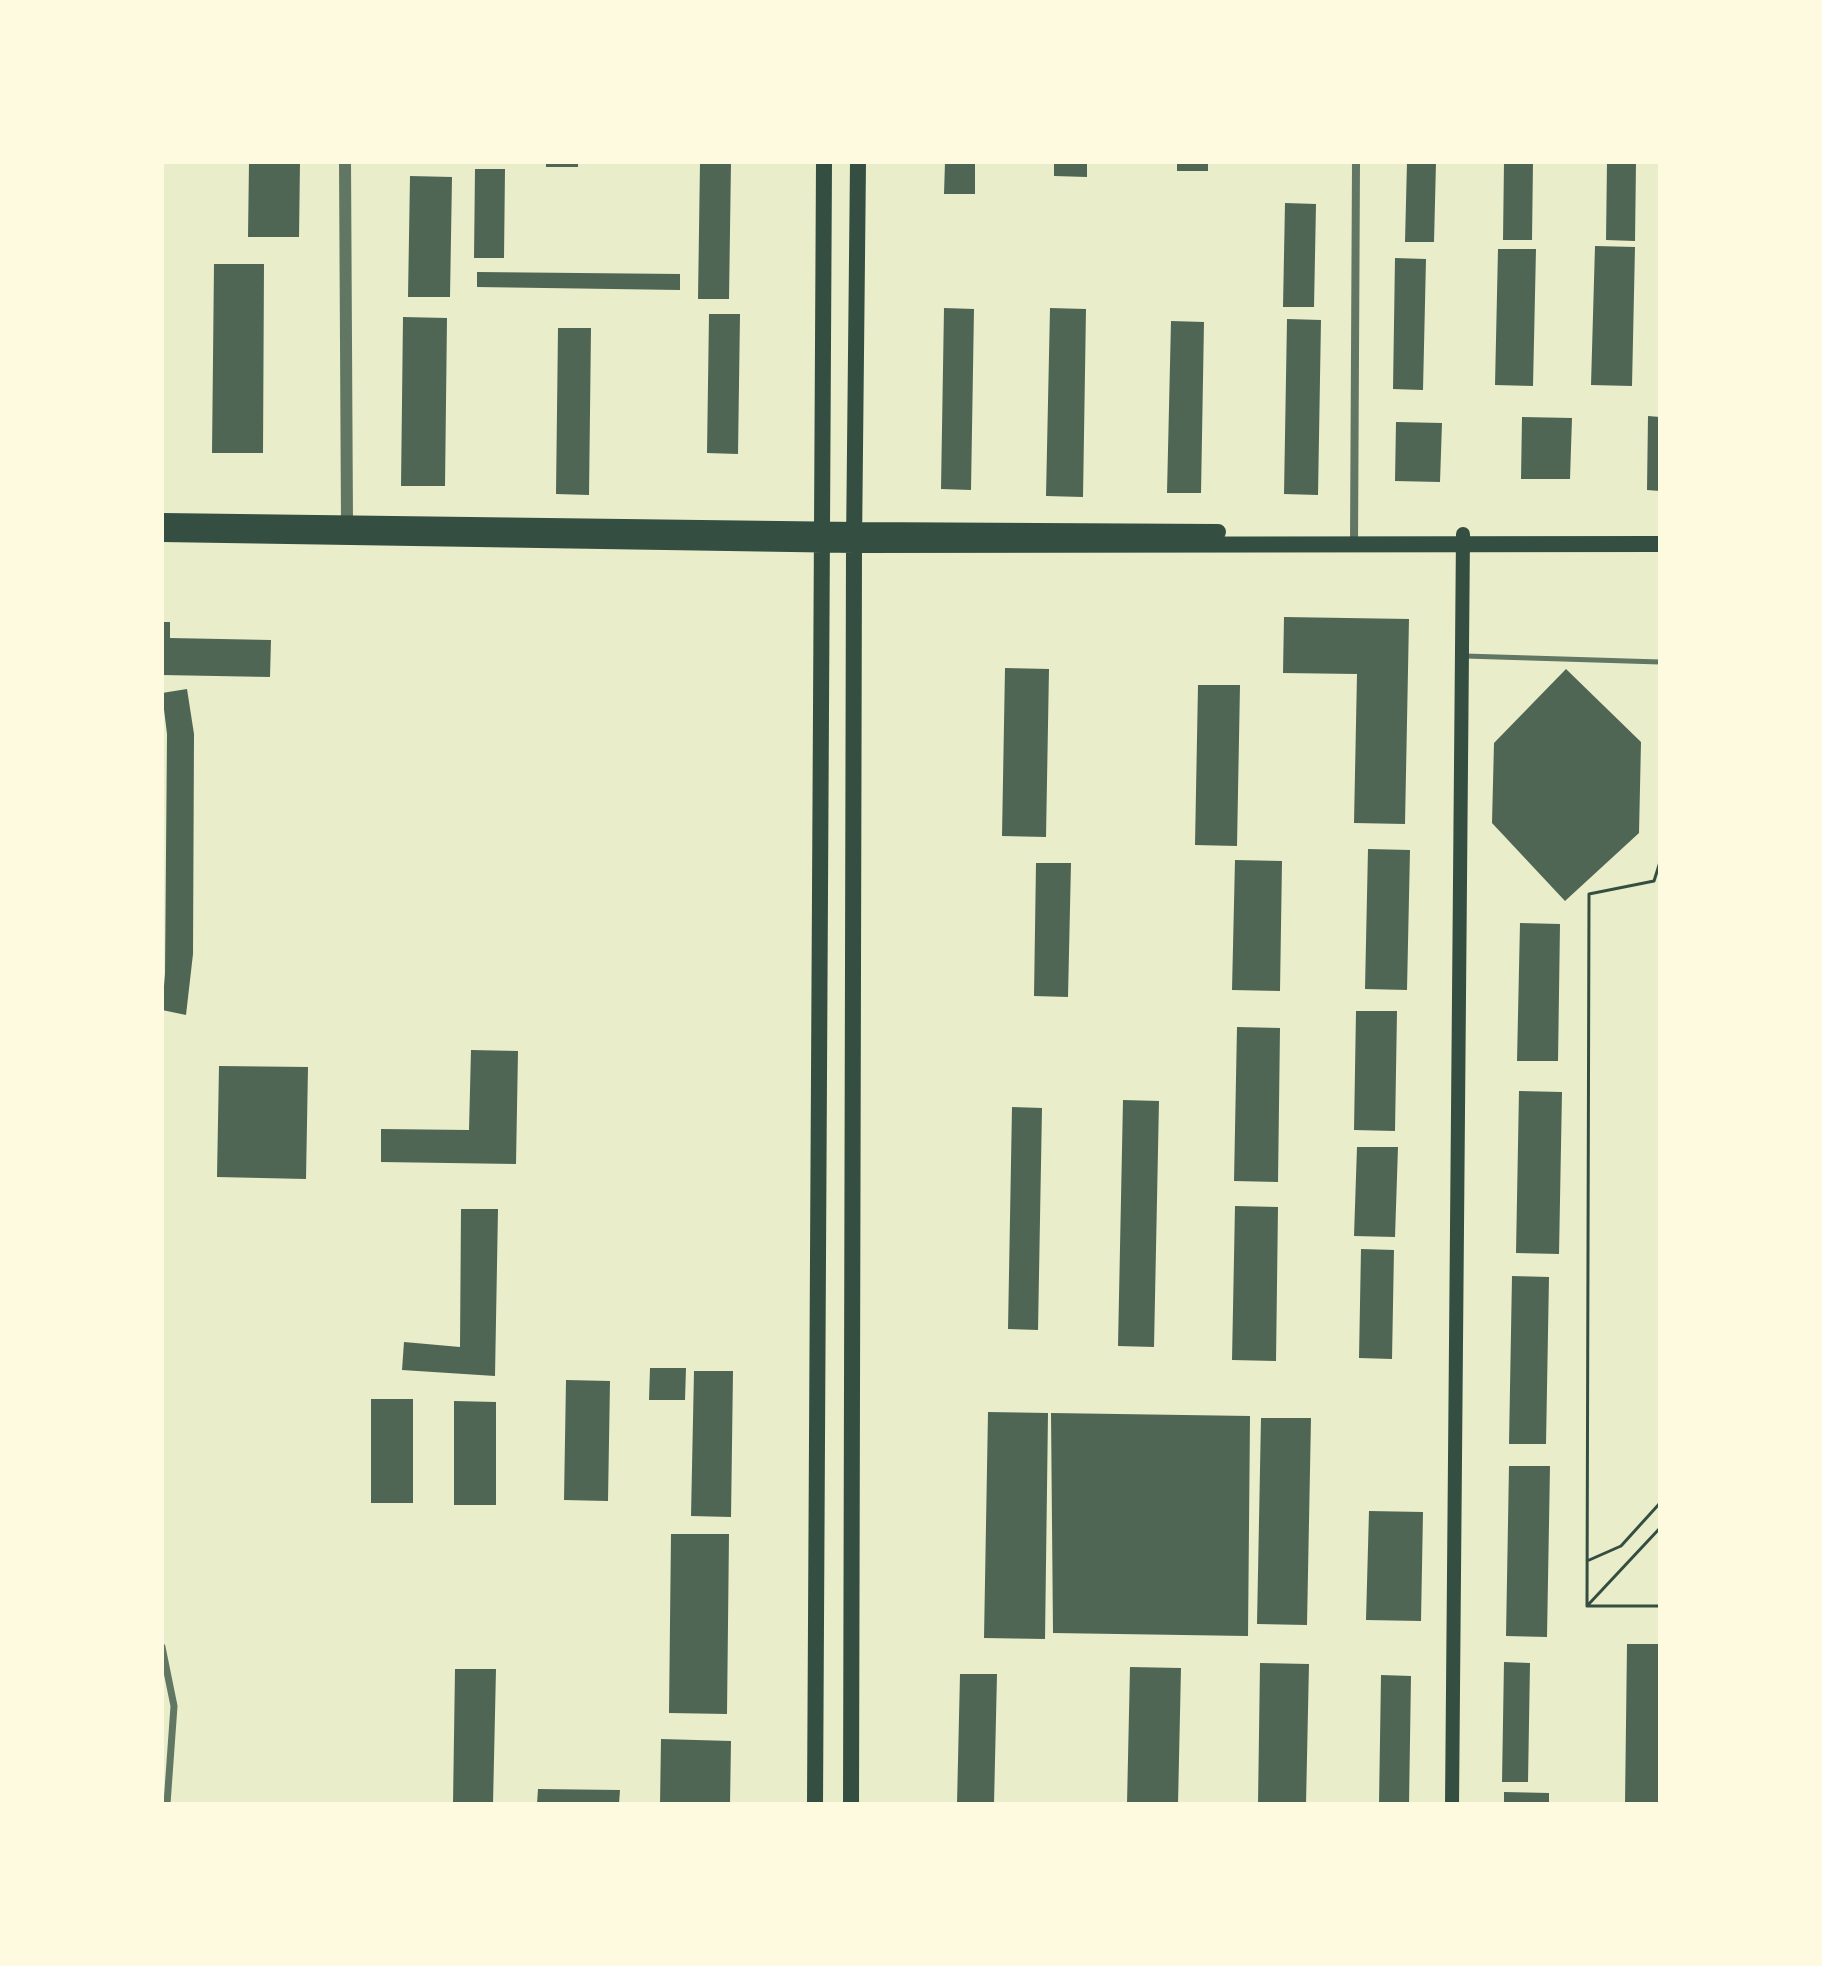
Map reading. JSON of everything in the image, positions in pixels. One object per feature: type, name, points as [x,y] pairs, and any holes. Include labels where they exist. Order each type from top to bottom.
[{"type":"main road","points":[[815,1804],[824,162]]},
{"type":"main road","points":[[851,1804],[854,537],[858,162]]},
{"type":"main road","points":[[162,521],[822,537]]},
{"type":"main road","points":[[1463,538],[1660,533]]},
{"type":"main road","points":[[162,534],[1354,537],[1660,544]]},
{"type":"main road","points":[[1452,1804],[1463,538]]},
{"type":"street","points":[[345,162],[347,524]]},
{"type":"street","points":[[1354,537],[1356,162]]},
{"type":"street","points":[[162,1647],[174,1706],[167,1804]]},
{"type":"lane","points":[[1462,656],[1660,662]]},
{"type":"path","points":[[1587,1606],[1589,894],[1654,881],[1660,862]]},
{"type":"path","points":[[1587,1561],[1621,1546],[1660,1503]]},
{"type":"path","points":[[1587,1606],[1660,1528]]},
{"type":"path","points":[[1587,1606],[1660,1606]]},
{"type":"building","points":[[249,162],[300,162],[299,237],[248,237]]},
{"type":"building","points":[[546,162],[578,162],[578,167],[546,167]]},
{"type":"building","points":[[700,162],[731,162],[729,299],[698,299]]},
{"type":"building","points":[[945,162],[975,162],[975,194],[944,194]]},
{"type":"building","points":[[1054,162],[1087,162],[1087,177],[1054,176]]},
{"type":"building","points":[[1177,162],[1208,162],[1208,171],[1177,171]]},
{"type":"building","points":[[1407,162],[1436,162],[1434,242],[1405,242]]},
{"type":"building","points":[[1504,162],[1533,162],[1532,240],[1503,240]]},
{"type":"building","points":[[1607,162],[1636,162],[1635,241],[1606,240]]},
{"type":"building","points":[[475,169],[505,169],[504,258],[474,258]]},
{"type":"building","points":[[410,176],[452,177],[450,297],[408,297]]},
{"type":"building","points":[[1285,203],[1316,204],[1314,307],[1283,307]]},
{"type":"building","points":[[1595,246],[1635,247],[1632,386],[1591,385]]},
{"type":"building","points":[[1498,249],[1536,249],[1533,386],[1495,385]]},
{"type":"building","points":[[1395,258],[1426,259],[1423,390],[1393,389]]},
{"type":"building","points":[[214,264],[264,264],[263,453],[212,453]]},
{"type":"building","points":[[477,272],[680,274],[680,290],[477,287]]},
{"type":"building","points":[[944,308],[974,309],[971,490],[941,489]]},
{"type":"building","points":[[1050,308],[1086,309],[1083,497],[1046,496]]},
{"type":"building","points":[[709,314],[740,314],[738,454],[707,453]]},
{"type":"building","points":[[403,317],[447,318],[445,486],[401,486]]},
{"type":"building","points":[[1287,319],[1321,320],[1318,495],[1284,494]]},
{"type":"building","points":[[1171,321],[1204,322],[1201,493],[1167,493]]},
{"type":"building","points":[[558,328],[591,328],[589,495],[556,494]]},
{"type":"building","points":[[1648,416],[1660,417],[1660,491],[1647,490]]},
{"type":"building","points":[[1522,417],[1572,418],[1570,479],[1521,479]]},
{"type":"building","points":[[1396,422],[1442,423],[1440,482],[1395,481]]},
{"type":"building","points":[[1284,617],[1409,619],[1405,824],[1354,823],[1357,674],[1283,673]]},
{"type":"building","points":[[162,622],[170,622],[170,638],[271,640],[270,677],[162,675]]},
{"type":"building","points":[[1005,668],[1049,669],[1046,837],[1002,836]]},
{"type":"building","points":[[1566,669],[1641,742],[1639,833],[1565,901],[1492,823],[1494,743]]},
{"type":"building","points":[[1198,685],[1240,685],[1237,846],[1195,845]]},
{"type":"building","points":[[187,689],[194,734],[193,954],[186,1015],[162,1010],[167,734],[162,693]]},
{"type":"building","points":[[1368,849],[1410,850],[1407,990],[1365,989]]},
{"type":"building","points":[[1235,860],[1282,861],[1280,991],[1232,990]]},
{"type":"building","points":[[1036,863],[1071,863],[1068,997],[1034,996]]},
{"type":"building","points":[[1520,923],[1560,924],[1558,1061],[1517,1061]]},
{"type":"building","points":[[1356,1011],[1397,1011],[1395,1131],[1354,1130]]},
{"type":"building","points":[[1237,1027],[1280,1028],[1278,1182],[1234,1181]]},
{"type":"building","points":[[471,1050],[518,1051],[516,1164],[381,1162],[381,1129],[469,1130]]},
{"type":"building","points":[[219,1066],[308,1067],[306,1179],[217,1177]]},
{"type":"building","points":[[1519,1091],[1562,1092],[1559,1254],[1516,1253]]},
{"type":"building","points":[[1123,1100],[1159,1101],[1154,1347],[1118,1346]]},
{"type":"building","points":[[1012,1107],[1042,1108],[1038,1330],[1008,1329]]},
{"type":"building","points":[[1357,1147],[1398,1147],[1395,1237],[1354,1236]]},
{"type":"building","points":[[1235,1206],[1278,1207],[1276,1361],[1232,1360]]},
{"type":"building","points":[[461,1209],[498,1209],[495,1376],[402,1370],[404,1342],[460,1347]]},
{"type":"building","points":[[1361,1249],[1394,1250],[1392,1359],[1359,1358]]},
{"type":"building","points":[[1512,1276],[1549,1277],[1546,1444],[1509,1444]]},
{"type":"building","points":[[650,1368],[686,1368],[685,1400],[649,1400]]},
{"type":"building","points":[[694,1371],[733,1371],[731,1517],[691,1516]]},
{"type":"building","points":[[566,1380],[610,1381],[608,1501],[564,1500]]},
{"type":"building","points":[[371,1399],[413,1399],[413,1503],[371,1503]]},
{"type":"building","points":[[454,1401],[496,1402],[496,1505],[454,1505]]},
{"type":"building","points":[[988,1412],[1048,1413],[1045,1639],[984,1638]]},
{"type":"building","points":[[1051,1413],[1250,1416],[1248,1636],[1053,1633]]},
{"type":"building","points":[[1261,1418],[1311,1418],[1307,1625],[1257,1624]]},
{"type":"building","points":[[1509,1466],[1550,1466],[1547,1637],[1506,1636]]},
{"type":"building","points":[[1369,1511],[1423,1512],[1421,1621],[1366,1620]]},
{"type":"building","points":[[671,1534],[729,1534],[727,1714],[669,1713]]},
{"type":"building","points":[[1627,1644],[1660,1644],[1660,1804],[1625,1804]]},
{"type":"building","points":[[1504,1662],[1530,1663],[1528,1782],[1502,1782]]},
{"type":"building","points":[[1260,1663],[1309,1664],[1306,1804],[1258,1804]]},
{"type":"building","points":[[1130,1667],[1181,1668],[1178,1804],[1127,1804]]},
{"type":"building","points":[[455,1669],[496,1669],[493,1804],[453,1804]]},
{"type":"building","points":[[960,1674],[997,1674],[994,1804],[957,1804]]},
{"type":"building","points":[[1381,1675],[1411,1676],[1409,1804],[1379,1804]]},
{"type":"building","points":[[661,1739],[731,1741],[730,1804],[660,1804]]},
{"type":"building","points":[[538,1789],[620,1790],[619,1804],[537,1804]]},
{"type":"building","points":[[1504,1792],[1549,1793],[1549,1804],[1504,1804]]}]
